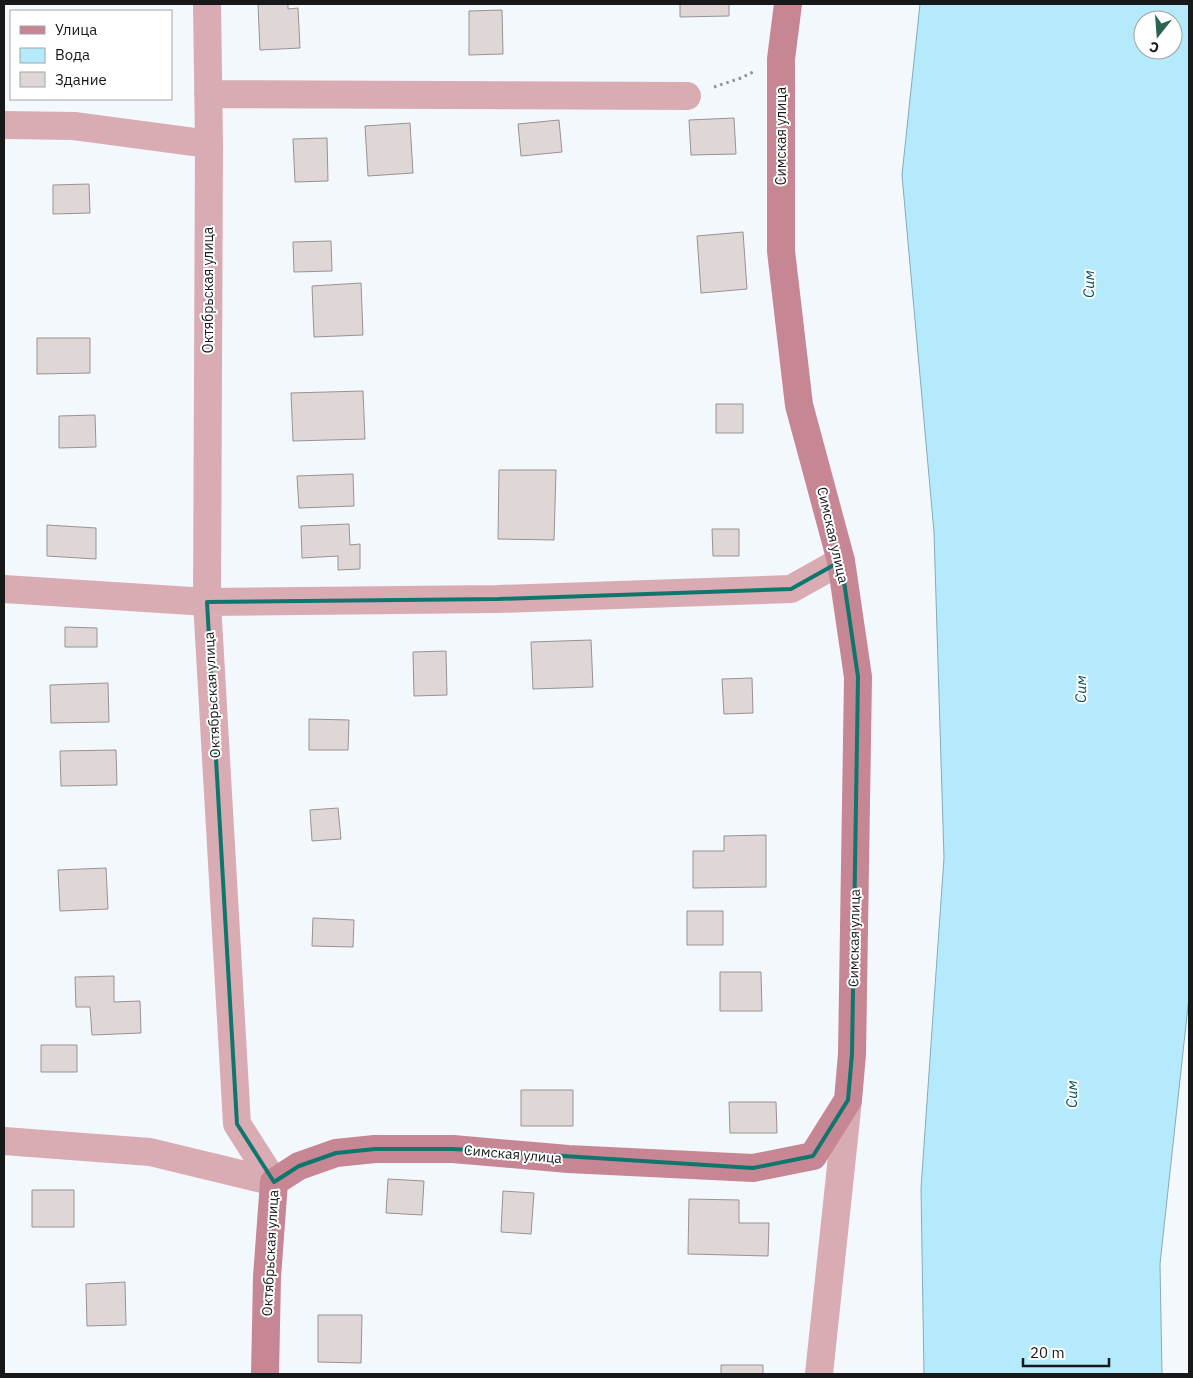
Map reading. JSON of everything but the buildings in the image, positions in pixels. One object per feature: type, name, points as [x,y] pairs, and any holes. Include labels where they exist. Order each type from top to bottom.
[{"type":"main road","name":"Симская улица","points":[[274,1182],[299,1166],[336,1153],[375,1149],[453,1149],[568,1159],[753,1168],[813,1156],[848,1100],[852,1054],[858,676],[841,561],[799,404],[782,261],[781,59],[788,4]]},
{"type":"main road","name":"Октябрьская улица","points":[[265,1374],[267,1277],[274,1182]]},
{"type":"street","name":"Октябрьская улица","points":[[207,4],[209,144],[207,602],[237,1124],[274,1182]]},
{"type":"street","points":[[208,94],[688,96]]},
{"type":"street","points":[[4,125],[74,126],[209,144]]},
{"type":"street","points":[[4,589],[207,602],[498,599],[791,589],[841,561]]},
{"type":"street","name":"Симская улица","points":[[819,1374],[848,1100]]},
{"type":"street","points":[[4,1141],[150,1152],[274,1182]]},
{"type":"path","points":[[688,96],[741,78],[781,59]]},
{"type":"highlighted area","points":[[841,561],[858,677],[852,1054],[848,1100],[813,1156],[753,1168],[453,1149],[375,1149],[336,1153],[299,1166],[274,1182],[237,1124],[207,602],[498,599],[791,589]]},
{"type":"water","name":"Сим","points":[[920,4],[1189,4],[1189,997],[1160,1264],[1162,1374],[924,1374],[921,1188],[944,858],[934,532],[902,175]]}]
